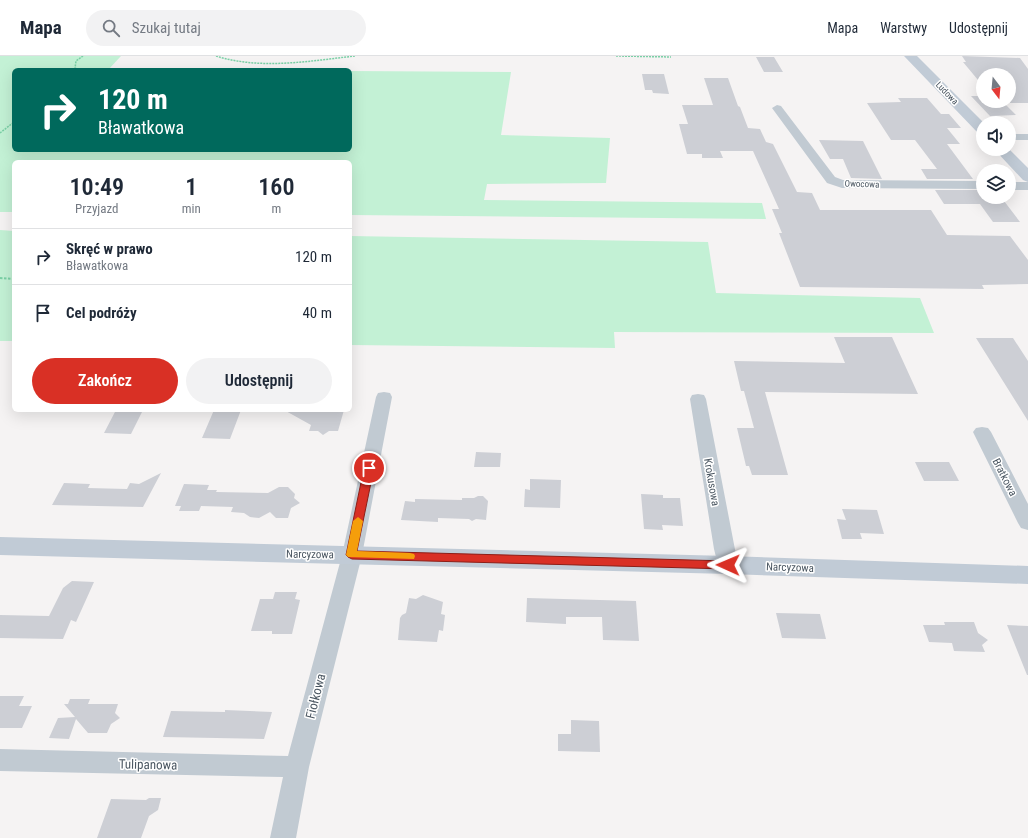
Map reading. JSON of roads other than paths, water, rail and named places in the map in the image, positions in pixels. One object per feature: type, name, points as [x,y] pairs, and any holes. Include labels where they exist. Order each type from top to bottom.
[{"type":"street","name":"Ludowa","points":[[910,56],[976,123]]},
{"type":"street","name":"Owocowa","points":[[778,108],[831,180],[842,184],[976,185]]},
{"type":"street","points":[[1016,137],[1028,137]]},
{"type":"street","points":[[1008,156],[1028,177]]},
{"type":"street","points":[[1016,186],[1028,186]]},
{"type":"street","name":"Fiołkowa","points":[[283,838],[297,767],[352,555],[384,397]]},
{"type":"street","name":"Krokusowa","points":[[698,399],[728,565]]},
{"type":"street","name":"Bratkowa","points":[[982,432],[1028,523]]},
{"type":"street","name":"Narcyzowa","points":[[0,546],[728,565],[1028,575]]},
{"type":"street","name":"Tulipanowa","points":[[0,760],[297,767]]}]
